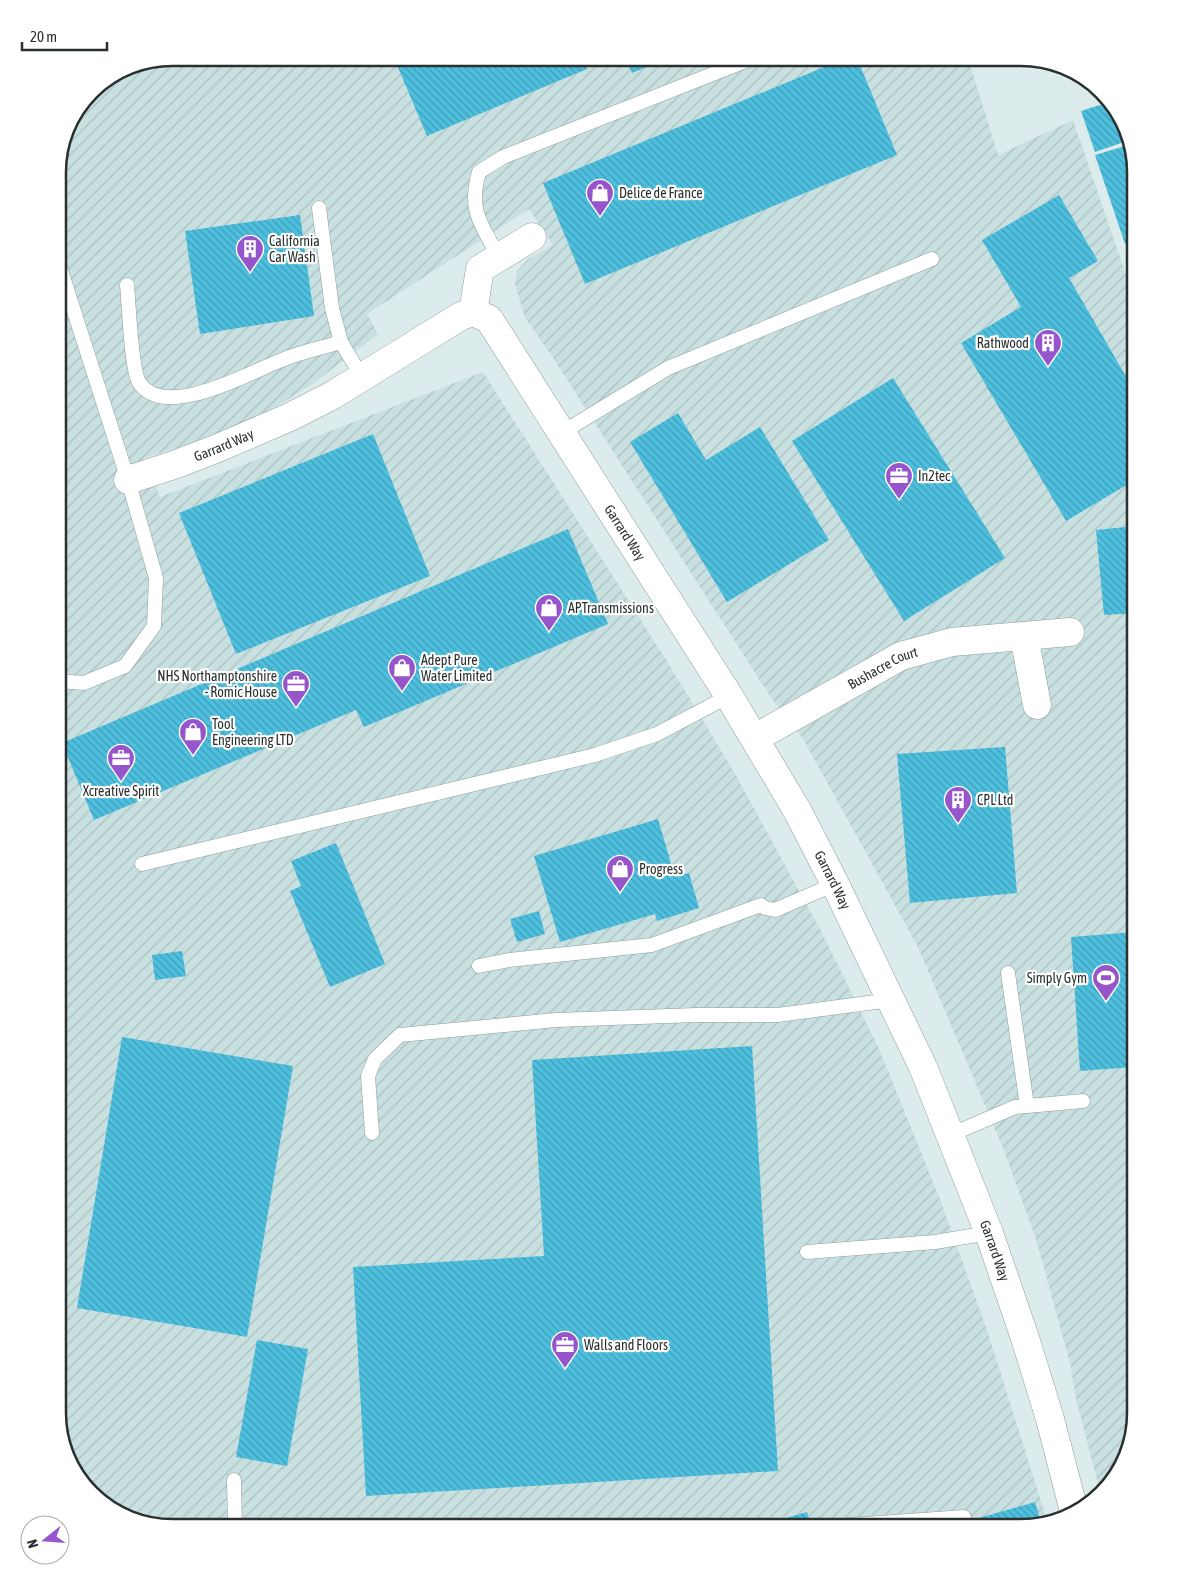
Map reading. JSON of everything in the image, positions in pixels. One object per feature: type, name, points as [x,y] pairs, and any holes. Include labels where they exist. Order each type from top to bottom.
[{"type":"street","points":[[473,312],[480,270],[532,237]]},
{"type":"street","name":"Garrard Way","points":[[128,480],[174,465],[236,440],[324,400],[461,316],[473,312],[489,319],[730,696],[798,812],[835,884],[923,1067],[989,1233],[1028,1347],[1050,1419],[1073,1505]]},
{"type":"street","name":"Bushacre Court","points":[[755,738],[901,656],[952,642],[1070,632]]},
{"type":"street","points":[[1024,636],[1037,705]]},
{"type":"lane","points":[[499,257],[476,213],[474,189],[479,172],[503,157],[734,66]]},
{"type":"lane","points":[[319,208],[332,308],[341,342],[362,377]]},
{"type":"lane","points":[[563,432],[668,368],[932,259]]},
{"type":"lane","points":[[127,285],[136,378],[140,385],[152,393],[166,397],[183,397],[198,394],[284,359],[341,342]]},
{"type":"lane","points":[[66,286],[128,480],[156,578],[154,626],[125,666],[84,683],[66,682]]},
{"type":"lane","points":[[142,864],[595,755],[657,734],[730,696]]},
{"type":"lane","points":[[479,966],[509,960],[652,945],[761,905],[775,910],[835,884]]},
{"type":"lane","points":[[1008,972],[1027,1106]]},
{"type":"lane","points":[[372,1132],[368,1076],[375,1059],[400,1035],[556,1020],[696,1015],[778,1015],[891,1000]]},
{"type":"lane","points":[[950,1135],[1015,1107],[1083,1101]]},
{"type":"lane","points":[[807,1252],[935,1242],[989,1233]]},
{"type":"lane","points":[[234,1480],[235,1519]]},
{"type":"lane","points":[[945,1519],[964,1517]]},
{"type":"shaded area","points":[[165,66],[970,66],[998,155],[1073,120],[1127,278],[1127,1413],[1126,1427],[1119,1453],[1113,1466],[1098,1485],[1076,1399],[1070,1363],[1036,1239],[1004,1150],[917,945],[803,739],[770,696],[550,353],[525,318],[515,284],[517,271],[528,259],[553,245],[529,209],[367,314],[378,334],[311,385],[266,413],[207,439],[144,458],[160,497],[483,372],[670,666],[734,772],[821,931],[880,1051],[941,1202],[987,1330],[1046,1516],[1021,1519],[165,1519],[152,1517],[125,1508],[102,1492],[84,1472],[74,1453],[70,1440],[66,1413],[66,165],[70,145],[80,119],[102,93],[119,80],[138,72]]},
{"type":"building","points":[[397,66],[586,66],[587,69],[427,136]]},
{"type":"building","points":[[629,66],[649,66],[632,73]]},
{"type":"building","points":[[827,66],[860,66],[897,155],[585,284],[543,183]]},
{"type":"building","points":[[1102,104],[1116,125],[1122,143],[1095,152],[1081,111]]},
{"type":"building","points":[[1123,146],[1127,172],[1127,243],[1125,244],[1095,155]]},
{"type":"building","name":"Rathwood","points":[[1059,195],[1098,261],[1069,278],[1127,378],[1127,485],[1066,521],[961,343],[1021,307],[982,240]]},
{"type":"building","name":"California Car Wash","points":[[300,215],[314,316],[200,334],[185,231]]},
{"type":"building","name":"In2tec","points":[[893,378],[1005,558],[904,621],[792,441]]},
{"type":"building","points":[[678,413],[706,460],[760,427],[829,540],[727,602],[630,442]]},
{"type":"building","points":[[373,434],[430,576],[236,654],[179,513]]},
{"type":"building","points":[[1127,527],[1127,614],[1104,615],[1096,530]]},
{"type":"building","points":[[568,529],[608,624],[364,727],[356,710],[94,820],[66,753],[66,741]]},
{"type":"building","name":"CPL Ltd","points":[[1005,747],[1017,893],[910,903],[897,754]]},
{"type":"building","name":"Progress","points":[[658,819],[675,877],[689,873],[699,908],[657,921],[655,914],[560,942],[534,856]]},
{"type":"building","points":[[336,843],[385,964],[330,987],[290,891],[301,886],[291,861]]},
{"type":"building","points":[[539,911],[545,934],[517,942],[510,919]]},
{"type":"building","name":"Simply Gym","points":[[1127,933],[1127,1068],[1080,1071],[1071,937]]},
{"type":"building","points":[[182,951],[186,976],[155,980],[152,955]]},
{"type":"building","points":[[122,1037],[293,1066],[247,1337],[77,1308]]},
{"type":"building","name":"Walls and Floors","points":[[752,1046],[778,1471],[366,1496],[353,1267],[544,1256],[532,1060]]},
{"type":"building","points":[[257,1340],[308,1349],[287,1466],[236,1457]]},
{"type":"building","points":[[1035,1502],[1039,1517],[1021,1519],[976,1519]]},
{"type":"building","points":[[807,1512],[809,1519],[783,1519]]},
{"type":"place","name":"Delice de France","points":[[600,217]]},
{"type":"place","name":"California Car Wash","points":[[250,273]]},
{"type":"place","name":"Rathwood","points":[[1048,367]]},
{"type":"place","name":"In2tec","points":[[899,500]]},
{"type":"place","name":"APTransmissions","points":[[549,632]]},
{"type":"place","name":"Adept Pure Water Limited","points":[[402,692]]},
{"type":"place","name":"NHS Northamptonshire - Romic House","points":[[296,708]]},
{"type":"place","name":"Tool Engineering LTD","points":[[193,756]]},
{"type":"place","name":"Xcreative Spirit","points":[[121,782]]},
{"type":"place","name":"CPL Ltd","points":[[958,824]]},
{"type":"place","name":"Progress","points":[[620,893]]},
{"type":"place","name":"Simply Gym","points":[[1106,1002]]},
{"type":"place","name":"Walls and Floors","points":[[565,1369]]}]
